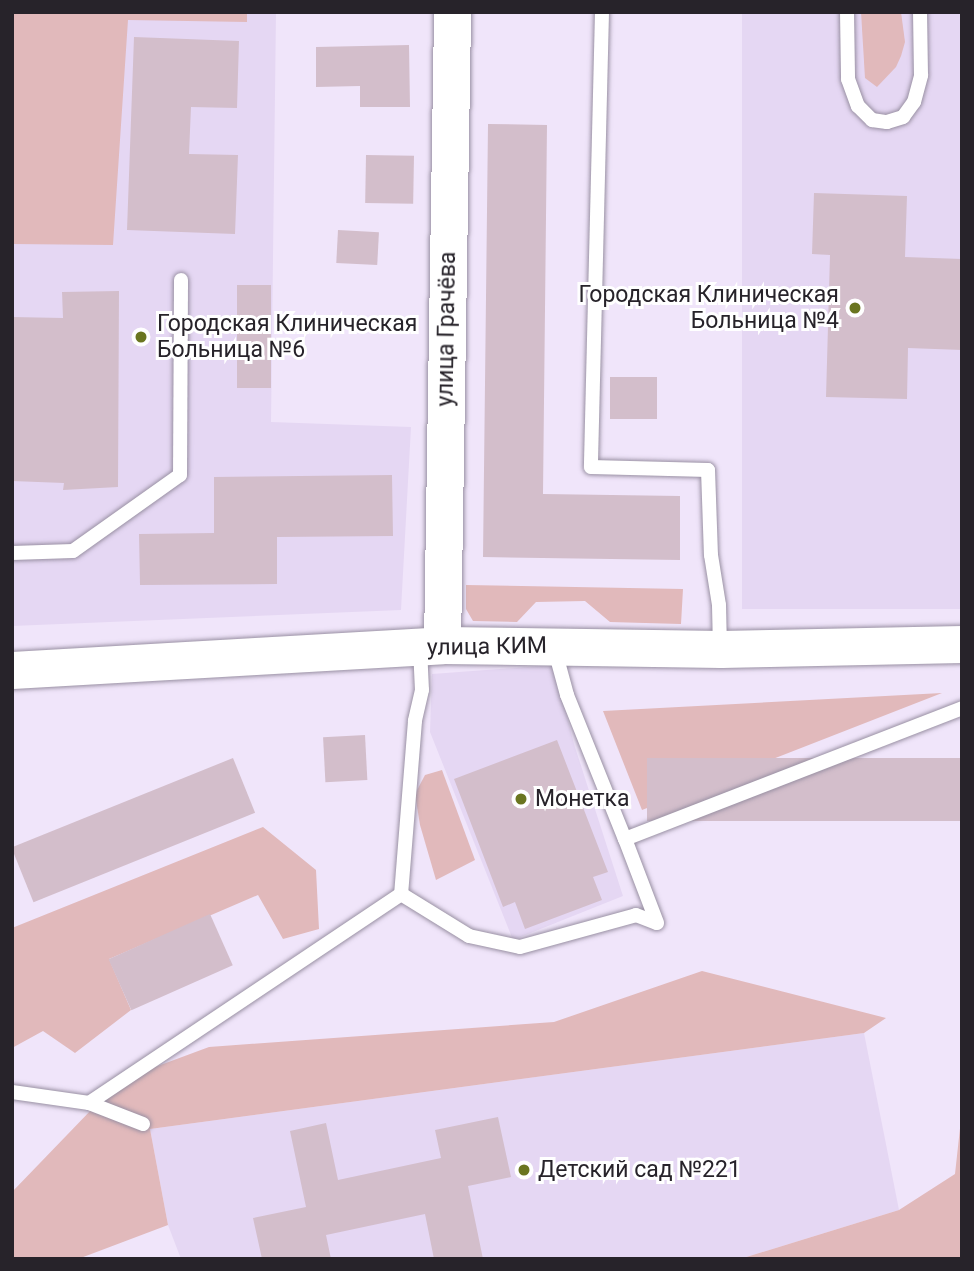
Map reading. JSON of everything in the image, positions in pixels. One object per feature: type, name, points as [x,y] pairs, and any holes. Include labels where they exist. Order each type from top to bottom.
[{"type":"street","name":"улица Грачёва","points":[[431,646],[452,12]]},
{"type":"street","name":"улица КИМ","points":[[12,670],[431,646],[554,645],[720,649],[962,644]]},
{"type":"lane","points":[[602,12],[591,467],[708,470],[720,649]]},
{"type":"lane","points":[[847,12],[848,79],[858,106],[872,120],[887,122],[903,117],[914,102],[921,75],[920,12]]},
{"type":"lane","points":[[12,553],[74,551],[180,475],[180,280]]},
{"type":"lane","points":[[401,894],[469,936],[520,947],[636,915],[657,923],[567,695],[554,645]]},
{"type":"lane","points":[[401,894],[415,721],[431,646]]},
{"type":"lane","points":[[625,839],[962,708]]},
{"type":"lane","points":[[89,1103],[401,894]]},
{"type":"lane","points":[[12,1092],[89,1103],[143,1124]]},
{"type":"shaded area","name":"Городская Клиническая Больница №6","points":[[12,12],[276,12],[271,422],[411,427],[401,610],[12,626]]},
{"type":"shaded area","points":[[12,12],[247,12],[247,22],[128,20],[113,245],[12,244]]},
{"type":"shaded area","name":"Городская Клиническая Больница №4","points":[[742,12],[962,12],[962,609],[742,609]]},
{"type":"shaded area","points":[[861,12],[901,12],[905,42],[901,56],[896,67],[877,87],[865,78]]},
{"type":"shaded area","points":[[466,585],[683,589],[681,624],[610,622],[585,601],[536,602],[517,622],[473,621],[466,609]]},
{"type":"shaded area","points":[[554,665],[574,744],[623,896],[513,940],[430,732],[432,674]]},
{"type":"shaded area","points":[[942,693],[642,810],[603,711]]},
{"type":"shaded area","points":[[442,770],[475,860],[436,880],[420,825],[415,794],[425,775]]},
{"type":"shaded area","points":[[263,827],[316,870],[319,929],[283,939],[258,895],[109,959],[131,1010],[75,1053],[43,1031],[12,1048],[12,928]]},
{"type":"shaded area","points":[[702,971],[886,1018],[864,1033],[150,1129],[168,1225],[78,1259],[12,1259],[12,1192],[120,1080],[209,1047],[554,1022]]},
{"type":"shaded area","name":"Детский сад №221","points":[[864,1033],[899,1210],[740,1259],[181,1259],[168,1225],[150,1129]]},
{"type":"shaded area","points":[[962,1110],[962,1259],[740,1259],[899,1210],[955,1174]]},
{"type":"building","points":[[134,37],[239,41],[237,108],[191,107],[189,154],[238,155],[235,234],[127,230]]},
{"type":"building","points":[[409,45],[410,107],[360,107],[360,86],[316,87],[316,47]]},
{"type":"building","points":[[488,124],[547,125],[543,494],[680,496],[680,560],[483,557]]},
{"type":"building","points":[[366,155],[414,156],[413,204],[365,203]]},
{"type":"building","points":[[814,193],[907,196],[905,257],[962,259],[962,350],[908,348],[907,399],[826,397],[830,255],[812,254]]},
{"type":"building","points":[[338,230],[379,232],[377,265],[336,263]]},
{"type":"building","points":[[237,285],[271,285],[271,388],[237,388]]},
{"type":"building","points":[[119,291],[118,487],[63,490],[64,483],[12,481],[12,317],[63,318],[62,292]]},
{"type":"building","points":[[610,377],[657,377],[657,419],[610,419]]},
{"type":"building","points":[[392,475],[393,536],[277,537],[277,584],[140,585],[139,534],[214,533],[214,477]]},
{"type":"building","points":[[365,735],[367,780],[325,782],[323,737]]},
{"type":"building","points":[[557,740],[608,872],[593,877],[602,900],[525,929],[515,902],[503,907],[454,779]]},
{"type":"building","points":[[233,758],[255,813],[34,902],[12,847]]},
{"type":"building","points":[[647,758],[962,758],[962,821],[647,821]]},
{"type":"building","points":[[210,914],[233,965],[131,1010],[109,959]]},
{"type":"building","points":[[498,1117],[511,1177],[468,1186],[483,1259],[434,1259],[425,1214],[326,1235],[331,1259],[262,1259],[253,1218],[306,1207],[290,1131],[326,1123],[338,1180],[441,1158],[435,1130]]},
{"type":"place","name":"Городская Клиническая Больница №4","points":[[855,308]]},
{"type":"place","name":"Городская Клиническая Больница №6","points":[[141,337]]},
{"type":"place","name":"Монетка","points":[[521,799]]},
{"type":"place","name":"Детский сад №221","points":[[524,1170]]}]
